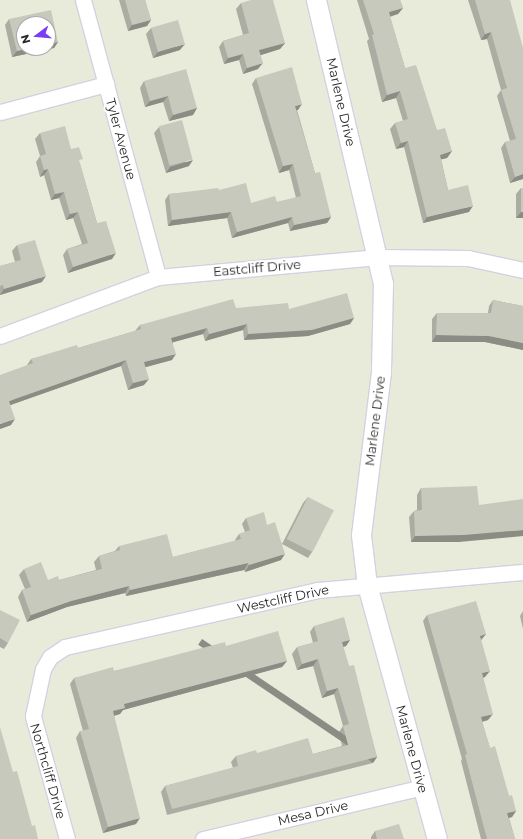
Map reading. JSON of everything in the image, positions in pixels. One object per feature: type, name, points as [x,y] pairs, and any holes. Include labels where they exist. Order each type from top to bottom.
[{"type":"street","name":"Tyler Avenue","points":[[83,0],[158,277]]},
{"type":"street","name":"Marlene Drive","points":[[316,0],[383,283],[381,372],[361,535],[367,585],[437,839]]},
{"type":"street","points":[[0,112],[106,84]]},
{"type":"street","name":"Eastcliff Drive","points":[[0,336],[158,277],[378,257],[468,258],[523,270]]},
{"type":"street","name":"Westcliff Drive","points":[[50,657],[65,647],[317,590],[523,572]]},
{"type":"street","name":"Northcliff Drive","points":[[50,657],[43,669],[33,716],[67,839]]},
{"type":"street","name":"Mesa Drive","points":[[203,839],[423,787]]},
{"type":"building","points":[[125,0],[145,0],[151,20],[132,25]]},
{"type":"building","points":[[251,0],[273,0],[285,43],[259,50],[263,63],[247,68],[243,54],[228,58],[223,41],[249,33],[241,3]]},
{"type":"building","points":[[363,0],[400,0],[403,8],[389,12],[405,68],[416,65],[437,130],[445,128],[452,151],[440,155],[448,190],[468,185],[473,206],[427,217],[408,141],[401,143],[395,123],[408,119],[400,91],[387,95],[372,35],[374,34]]},
{"type":"building","points":[[475,0],[510,0],[523,48],[523,174],[515,177],[505,142],[516,139],[501,90],[507,88],[491,32],[485,34]]},
{"type":"building","points":[[51,10],[52,16],[23,16]]},
{"type":"building","points":[[16,18],[16,47],[9,19]]},
{"type":"building","points":[[178,20],[185,44],[158,52],[151,28]]},
{"type":"building","points":[[292,67],[302,104],[295,106],[315,173],[320,172],[331,217],[294,225],[292,217],[237,232],[231,212],[172,220],[169,194],[218,188],[219,190],[246,183],[251,203],[275,196],[277,202],[301,196],[293,164],[283,166],[256,78]]},
{"type":"building","points":[[186,69],[197,108],[173,115],[168,96],[150,101],[144,81]]},
{"type":"building","points":[[182,120],[193,160],[169,166],[159,126]]},
{"type":"building","points":[[65,126],[71,149],[79,147],[83,159],[79,160],[97,223],[106,221],[116,253],[73,267],[67,249],[88,243],[78,212],[70,214],[64,192],[55,194],[48,169],[44,170],[40,156],[46,154],[40,133]]},
{"type":"building","points":[[521,188],[523,188],[523,212],[521,212]]},
{"type":"building","points":[[35,240],[46,276],[4,289],[3,285],[0,286],[0,266],[21,260],[17,245]]},
{"type":"building","points":[[347,293],[354,318],[312,330],[248,334],[247,324],[209,334],[207,328],[171,338],[176,354],[144,362],[149,379],[133,383],[126,360],[9,401],[15,419],[0,424],[0,375],[33,363],[31,359],[77,345],[78,348],[141,329],[140,325],[233,299],[236,308],[288,303],[289,309]]},
{"type":"building","points":[[493,300],[523,306],[523,343],[489,336],[436,335],[437,313],[491,313]]},
{"type":"building","points":[[477,486],[479,505],[523,499],[523,530],[464,535],[415,536],[414,511],[422,510],[421,488]]},
{"type":"building","points":[[308,497],[334,510],[313,552],[287,539]]},
{"type":"building","points":[[264,512],[267,525],[275,522],[285,554],[249,565],[248,563],[130,590],[129,586],[71,601],[31,615],[22,590],[31,587],[24,569],[41,562],[48,580],[58,576],[59,580],[102,569],[99,556],[120,550],[119,546],[167,534],[173,557],[241,539],[239,534],[250,530],[246,518]]},
{"type":"building","points":[[476,601],[486,634],[480,636],[490,671],[482,673],[493,714],[481,717],[490,748],[495,746],[509,796],[512,795],[516,811],[507,813],[515,839],[487,839],[465,755],[467,754],[427,615]]},
{"type":"building","points":[[0,610],[20,620],[8,643],[0,638]]},
{"type":"building","points":[[344,617],[350,640],[342,642],[349,666],[354,665],[377,757],[172,809],[165,786],[238,766],[236,756],[256,750],[257,753],[308,738],[313,754],[348,745],[343,726],[349,724],[338,688],[327,691],[318,659],[302,664],[297,647],[318,641],[314,626]]},
{"type":"building","points":[[278,631],[287,661],[124,704],[125,708],[113,711],[140,818],[108,827],[80,731],[89,729],[74,678],[113,667],[114,671],[225,642],[226,646]]},
{"type":"building","points":[[0,727],[13,772],[17,771],[32,826],[35,825],[38,839],[0,839]]},
{"type":"building","points":[[399,824],[404,839],[377,839],[375,831]]}]
